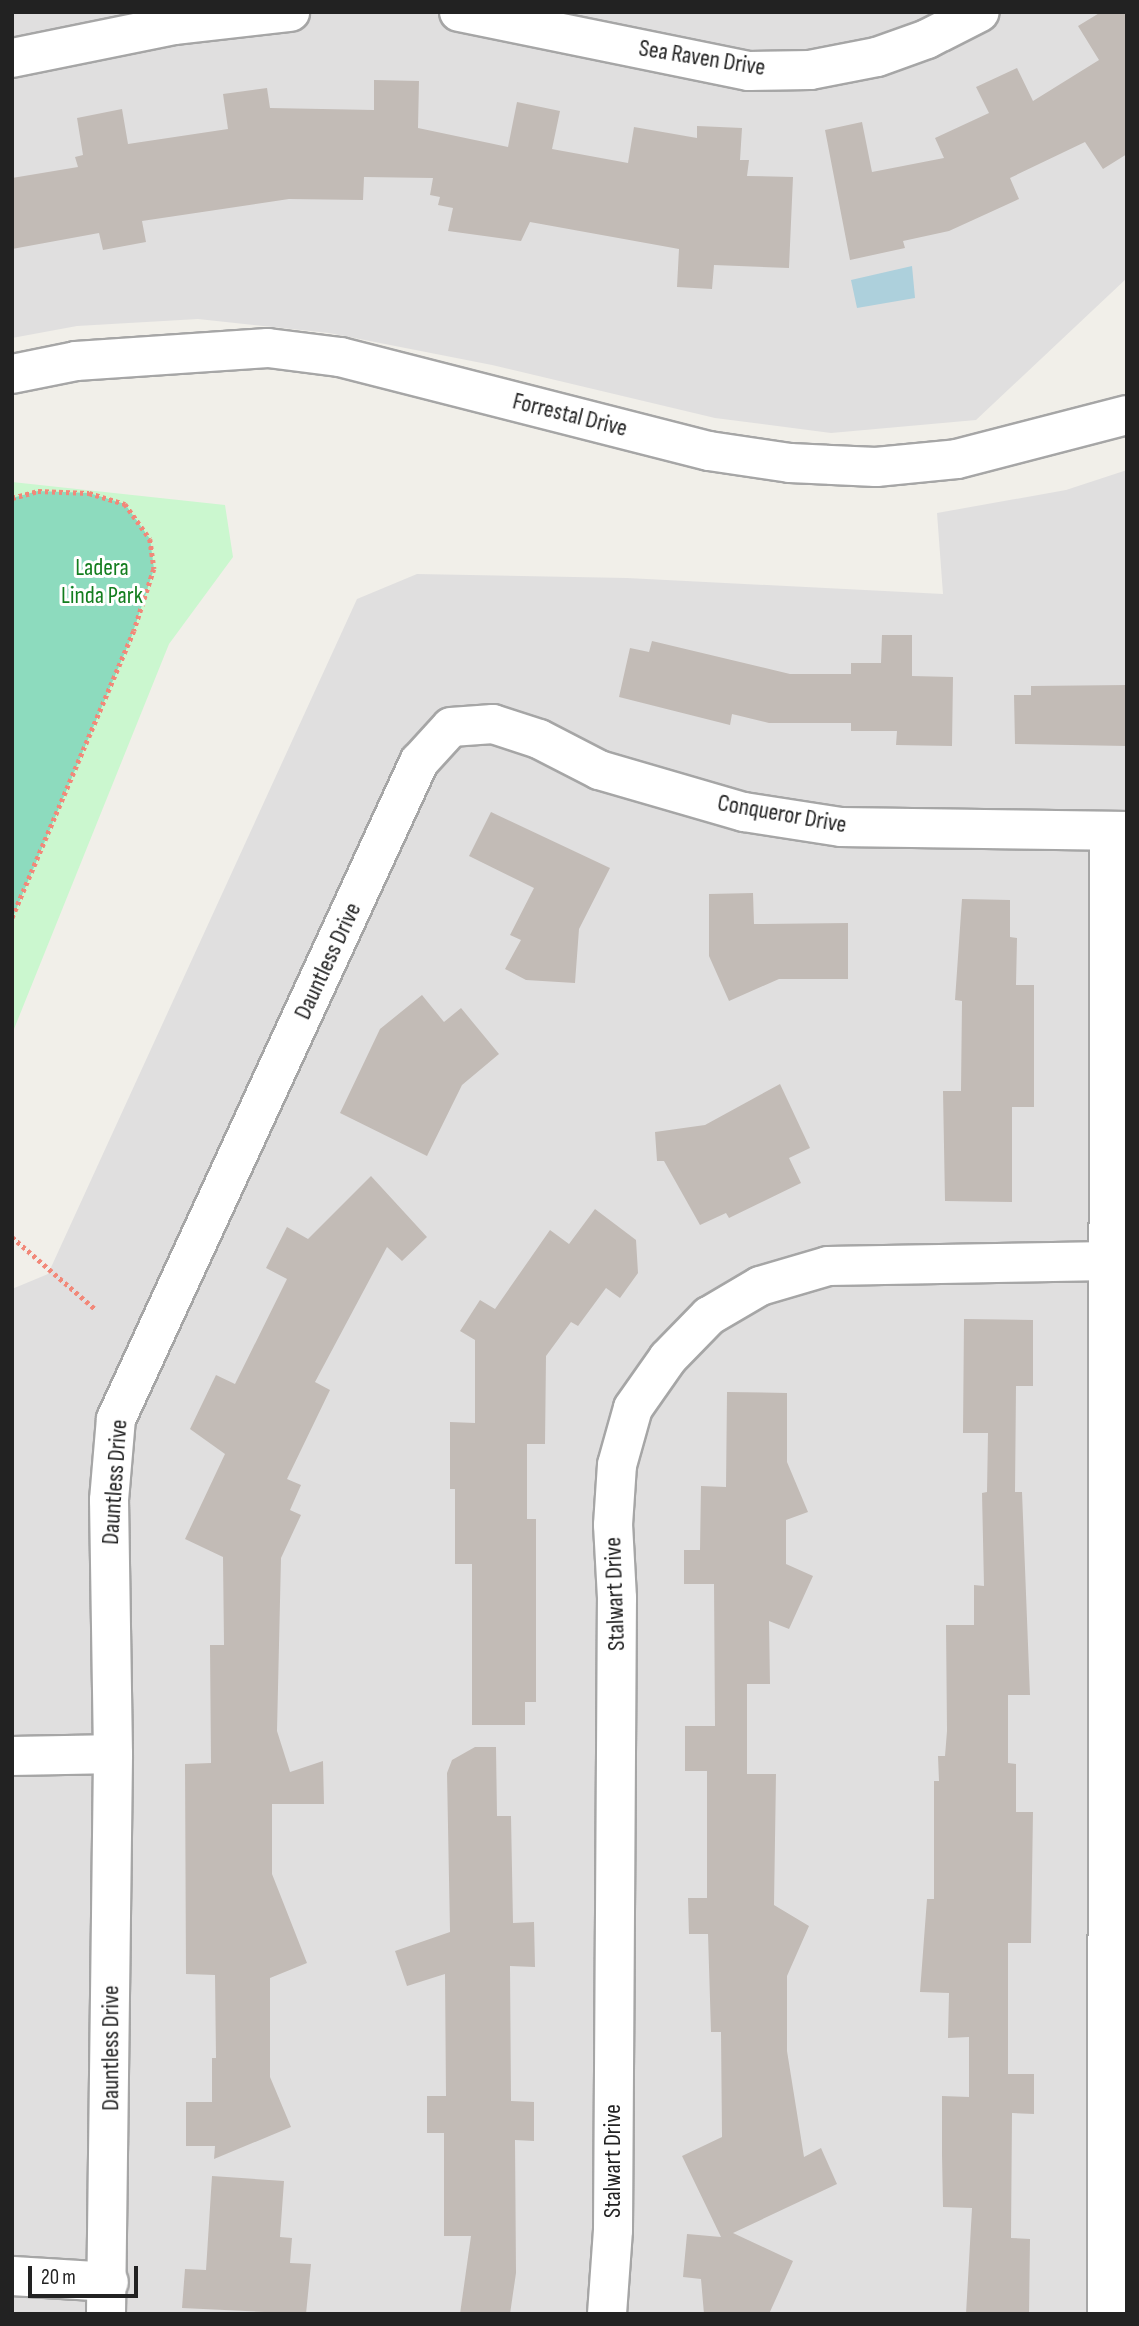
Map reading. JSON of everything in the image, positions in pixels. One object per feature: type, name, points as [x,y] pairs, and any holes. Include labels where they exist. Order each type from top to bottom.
[{"type":"street","points":[[12,58],[174,25],[290,12]]},
{"type":"street","name":"Sea Raven Drive","points":[[459,12],[749,71],[810,70],[877,57],[980,12]]},
{"type":"street","name":"Forrestal Drive","points":[[12,374],[76,360],[268,348],[340,357],[709,451],[790,463],[876,467],[957,459],[1127,415]]},
{"type":"street","name":"Conqueror Drive","points":[[451,727],[493,724],[539,739],[599,770],[744,812],[841,827],[1118,831]]},
{"type":"street","name":"Dauntless Drive","points":[[108,2298],[113,1754],[109,1500],[116,1419],[419,762],[451,727]]},
{"type":"street","points":[[1107,2314],[1110,1261],[1118,831]]},
{"type":"street","name":"Stalwart Drive","points":[[607,2314],[612,2230],[617,1639],[612,1525],[617,1465],[633,1408],[668,1358],[709,1316],[760,1286],[828,1266],[1110,1261]]},
{"type":"street","points":[[12,1756],[113,1754]]},
{"type":"street","points":[[12,2276],[108,2298]]},
{"type":"path","points":[[12,498],[38,491],[89,494],[125,505],[149,539],[154,569],[134,631],[12,919]]},
{"type":"path","points":[[12,1237],[95,1309]]},
{"type":"shaded area","points":[[12,12],[1127,12],[1127,278],[976,420],[831,433],[715,418],[492,365],[329,333],[198,319],[77,326],[12,338]]},
{"type":"shaded area","points":[[1127,470],[1127,2314],[12,2314],[12,1289],[48,1274],[357,599],[417,574],[627,578],[943,594],[937,513],[1066,490]]},
{"type":"green space","name":"Ladera Linda Park","points":[[12,482],[225,505],[233,557],[169,644],[12,1034]]},
{"type":"green space","points":[[38,491],[89,493],[125,504],[150,539],[154,569],[131,638],[12,919],[12,498]]},
{"type":"water","points":[[912,266],[915,298],[857,308],[851,280]]},
{"type":"building","points":[[1101,12],[1127,12],[1127,154],[1103,169],[1085,142],[1010,178],[1019,199],[949,231],[903,241],[905,248],[850,260],[825,130],[862,122],[872,172],[944,158],[935,138],[989,113],[976,87],[1017,68],[1033,101],[1099,60],[1078,26]]},
{"type":"building","points":[[374,80],[419,81],[418,128],[508,147],[517,102],[560,111],[552,149],[628,163],[634,127],[697,138],[697,126],[742,128],[740,160],[749,160],[747,176],[793,177],[789,268],[714,265],[712,289],[677,287],[679,249],[530,222],[521,241],[448,231],[453,208],[438,205],[440,197],[430,195],[433,178],[364,177],[363,200],[289,199],[142,221],[146,242],[103,250],[99,233],[12,249],[12,178],[78,167],[75,157],[83,155],[77,118],[122,109],[128,144],[228,129],[223,94],[267,88],[270,108],[374,110]]},
{"type":"building","points":[[882,635],[912,635],[912,676],[953,677],[952,746],[896,745],[897,731],[851,731],[851,723],[769,723],[732,714],[730,725],[619,697],[630,648],[649,652],[652,641],[790,674],[851,674],[851,663],[881,663]]},
{"type":"building","points":[[1127,685],[1127,746],[1015,744],[1014,695],[1031,695],[1031,686]]},
{"type":"building","points":[[491,812],[610,868],[579,929],[575,983],[526,980],[505,969],[521,940],[510,935],[534,888],[469,856]]},
{"type":"building","points":[[753,893],[754,924],[848,923],[848,979],[779,979],[729,1001],[709,956],[709,894]]},
{"type":"building","points":[[962,899],[1010,900],[1010,937],[1017,938],[1016,985],[1034,985],[1034,1107],[1012,1107],[1012,1202],[945,1201],[943,1091],[961,1091],[962,1001],[955,1000]]},
{"type":"building","points":[[422,995],[444,1022],[461,1008],[499,1054],[462,1085],[427,1156],[340,1113],[380,1029]]},
{"type":"building","points":[[780,1084],[810,1148],[789,1158],[801,1183],[729,1218],[726,1213],[700,1225],[664,1161],[657,1161],[655,1132],[705,1125]]},
{"type":"building","points":[[371,1176],[427,1237],[402,1261],[387,1247],[315,1382],[330,1390],[287,1479],[301,1485],[290,1510],[301,1515],[281,1558],[277,1731],[290,1772],[323,1761],[324,1804],[272,1804],[272,1874],[307,1963],[270,1978],[270,2077],[291,2127],[214,2159],[215,2146],[186,2146],[186,2102],[212,2102],[212,2058],[216,2058],[215,1975],[186,1974],[185,1764],[211,1763],[210,1645],[224,1645],[223,1557],[185,1539],[225,1454],[190,1429],[216,1375],[235,1384],[287,1279],[266,1268],[287,1227],[308,1239]]},
{"type":"building","points":[[595,1209],[636,1240],[638,1273],[620,1298],[606,1288],[578,1326],[571,1322],[546,1356],[545,1444],[527,1444],[527,1519],[536,1519],[536,1702],[525,1702],[525,1725],[472,1725],[472,1564],[455,1564],[455,1489],[450,1489],[450,1422],[475,1423],[475,1340],[460,1331],[480,1300],[495,1309],[550,1230],[569,1244]]},
{"type":"building","points":[[964,1319],[1033,1320],[1033,1386],[1016,1386],[1015,1492],[1022,1492],[1030,1695],[1008,1695],[1008,1763],[1016,1764],[1016,1812],[1033,1812],[1031,1943],[1008,1943],[1008,2074],[1034,2074],[1034,2114],[1012,2113],[1011,2238],[1030,2239],[1029,2314],[966,2314],[972,2208],[943,2207],[942,2096],[969,2097],[969,2037],[948,2038],[949,1993],[920,1992],[927,1899],[934,1899],[934,1781],[939,1781],[938,1756],[945,1756],[947,1731],[946,1625],[974,1625],[974,1585],[984,1586],[982,1493],[987,1492],[988,1433],[963,1433]]},
{"type":"building","points":[[727,1392],[787,1393],[787,1462],[808,1512],[786,1520],[786,1564],[813,1576],[789,1629],[769,1621],[770,1684],[747,1684],[747,1774],[776,1774],[774,1905],[809,1926],[787,1976],[787,2051],[804,2157],[821,2148],[837,2184],[733,2233],[793,2261],[769,2314],[704,2314],[701,2279],[683,2277],[687,2234],[721,2237],[682,2156],[722,2137],[721,2032],[711,2032],[708,1934],[689,1934],[688,1898],[707,1898],[707,1771],[685,1771],[685,1726],[715,1726],[714,1584],[684,1584],[684,1550],[700,1550],[701,1486],[726,1487]]},
{"type":"building","points":[[475,1747],[496,1747],[497,1816],[511,1816],[513,1923],[534,1922],[535,1967],[510,1966],[511,2101],[534,2102],[534,2141],[515,2140],[516,2273],[510,2314],[460,2314],[471,2236],[444,2236],[444,2133],[427,2133],[427,2096],[446,2096],[445,1974],[407,1986],[395,1951],[450,1932],[447,1773],[452,1760]]},
{"type":"building","points":[[212,2176],[284,2181],[280,2237],[292,2238],[290,2263],[311,2264],[306,2314],[182,2308],[185,2269],[206,2270]]}]
